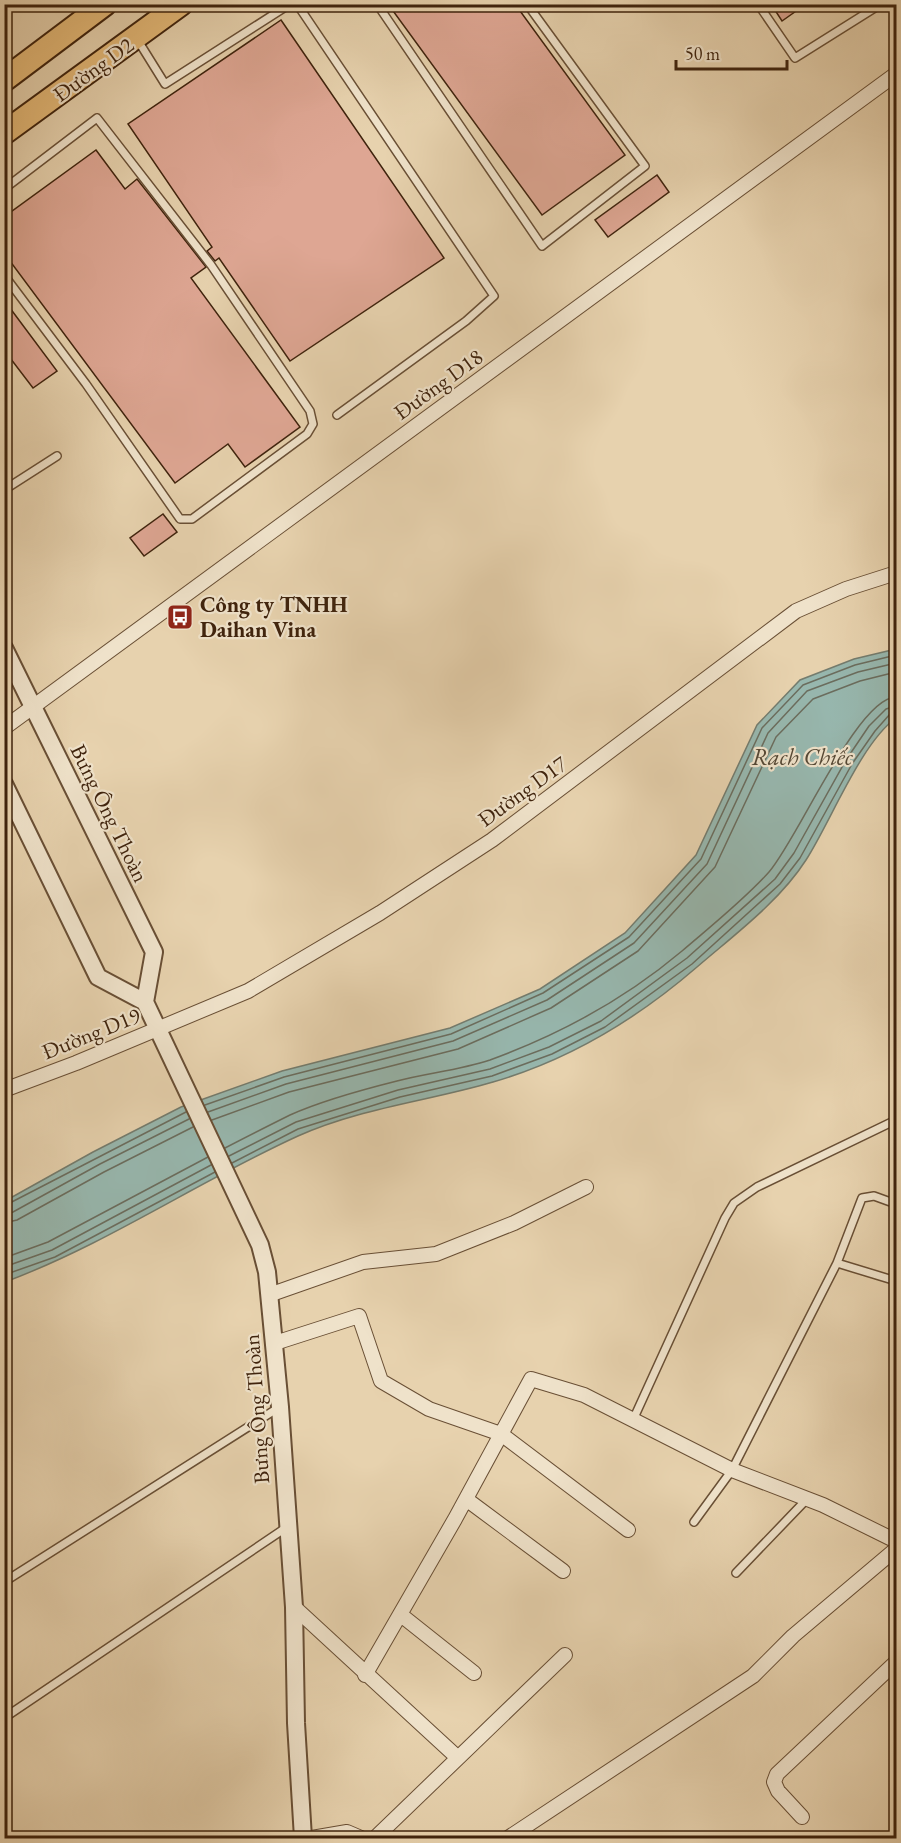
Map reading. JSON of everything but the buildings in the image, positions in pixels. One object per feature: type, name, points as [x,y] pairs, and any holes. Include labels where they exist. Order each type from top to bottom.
[{"type":"main road","points":[[4,73],[8,65],[90,4]]},
{"type":"main road","name":"Đường D2","points":[[4,80],[105,4]]},
{"type":"main road","name":"Đường D2","points":[[4,133],[181,4]]},
{"type":"street","name":"Đường D18","points":[[4,728],[897,74]]},
{"type":"street","name":"Đường D17","points":[[159,1028],[248,991],[380,913],[492,840],[796,611],[846,589],[897,573]]},
{"type":"street","name":"Bưng Ông Thoàn","points":[[4,648],[154,952],[145,1002],[260,1245],[275,1343],[280,1407],[294,1607],[296,1723],[303,1839]]},
{"type":"street","points":[[4,784],[98,977],[145,1002]]},
{"type":"street","name":"Đường D19","points":[[4,1090],[159,1028]]},
{"type":"street","points":[[269,1295],[363,1262],[436,1254],[514,1223],[586,1187]]},
{"type":"street","points":[[275,1343],[359,1316],[381,1381],[429,1408],[501,1434],[628,1530]]},
{"type":"street","points":[[365,1675],[401,1616],[531,1379],[584,1395],[732,1470],[807,1499],[897,1541]]},
{"type":"street","points":[[466,1500],[563,1571]]},
{"type":"street","points":[[508,1839],[753,1676],[794,1636],[897,1549]]},
{"type":"street","points":[[294,1607],[365,1675],[458,1758]]},
{"type":"street","points":[[401,1616],[474,1673]]},
{"type":"street","points":[[375,1839],[565,1655]]},
{"type":"street","points":[[802,1817],[778,1791],[774,1782],[777,1774],[897,1662]]},
{"type":"street","points":[[312,1839],[347,1832],[362,1839]]},
{"type":"lane","points":[[136,37],[165,84],[290,4]]},
{"type":"lane","points":[[297,4],[494,296],[466,321],[337,415]]},
{"type":"lane","points":[[377,4],[542,246],[645,166],[527,4]]},
{"type":"lane","points":[[758,4],[795,58],[881,4]]},
{"type":"lane","points":[[4,189],[97,118],[211,266],[310,411],[313,424],[308,434],[192,519],[180,519],[86,384],[4,274]]},
{"type":"lane","points":[[4,490],[57,456]]},
{"type":"lane","points":[[633,1420],[724,1218],[735,1203],[757,1187],[897,1120]]},
{"type":"lane","points":[[694,1522],[732,1470],[837,1263],[862,1198],[871,1196],[897,1203]]},
{"type":"lane","points":[[837,1263],[897,1281]]},
{"type":"lane","points":[[4,1582],[280,1407]]},
{"type":"lane","points":[[736,1573],[807,1499]]},
{"type":"lane","points":[[4,1718],[287,1527]]},
{"type":"water","name":"Rạch Chiếc","points":[[896,649],[896,718],[871,745],[806,860],[783,890],[755,917],[651,1003],[627,1020],[575,1049],[521,1073],[469,1089],[346,1118],[298,1136],[80,1249],[5,1282],[5,1201],[181,1107],[282,1071],[450,1028],[540,989],[625,933],[696,855],[757,725],[800,680],[854,659]]},
{"type":"place","name":"Công ty TNHH Daihan Vina","points":[[180,617]]}]
